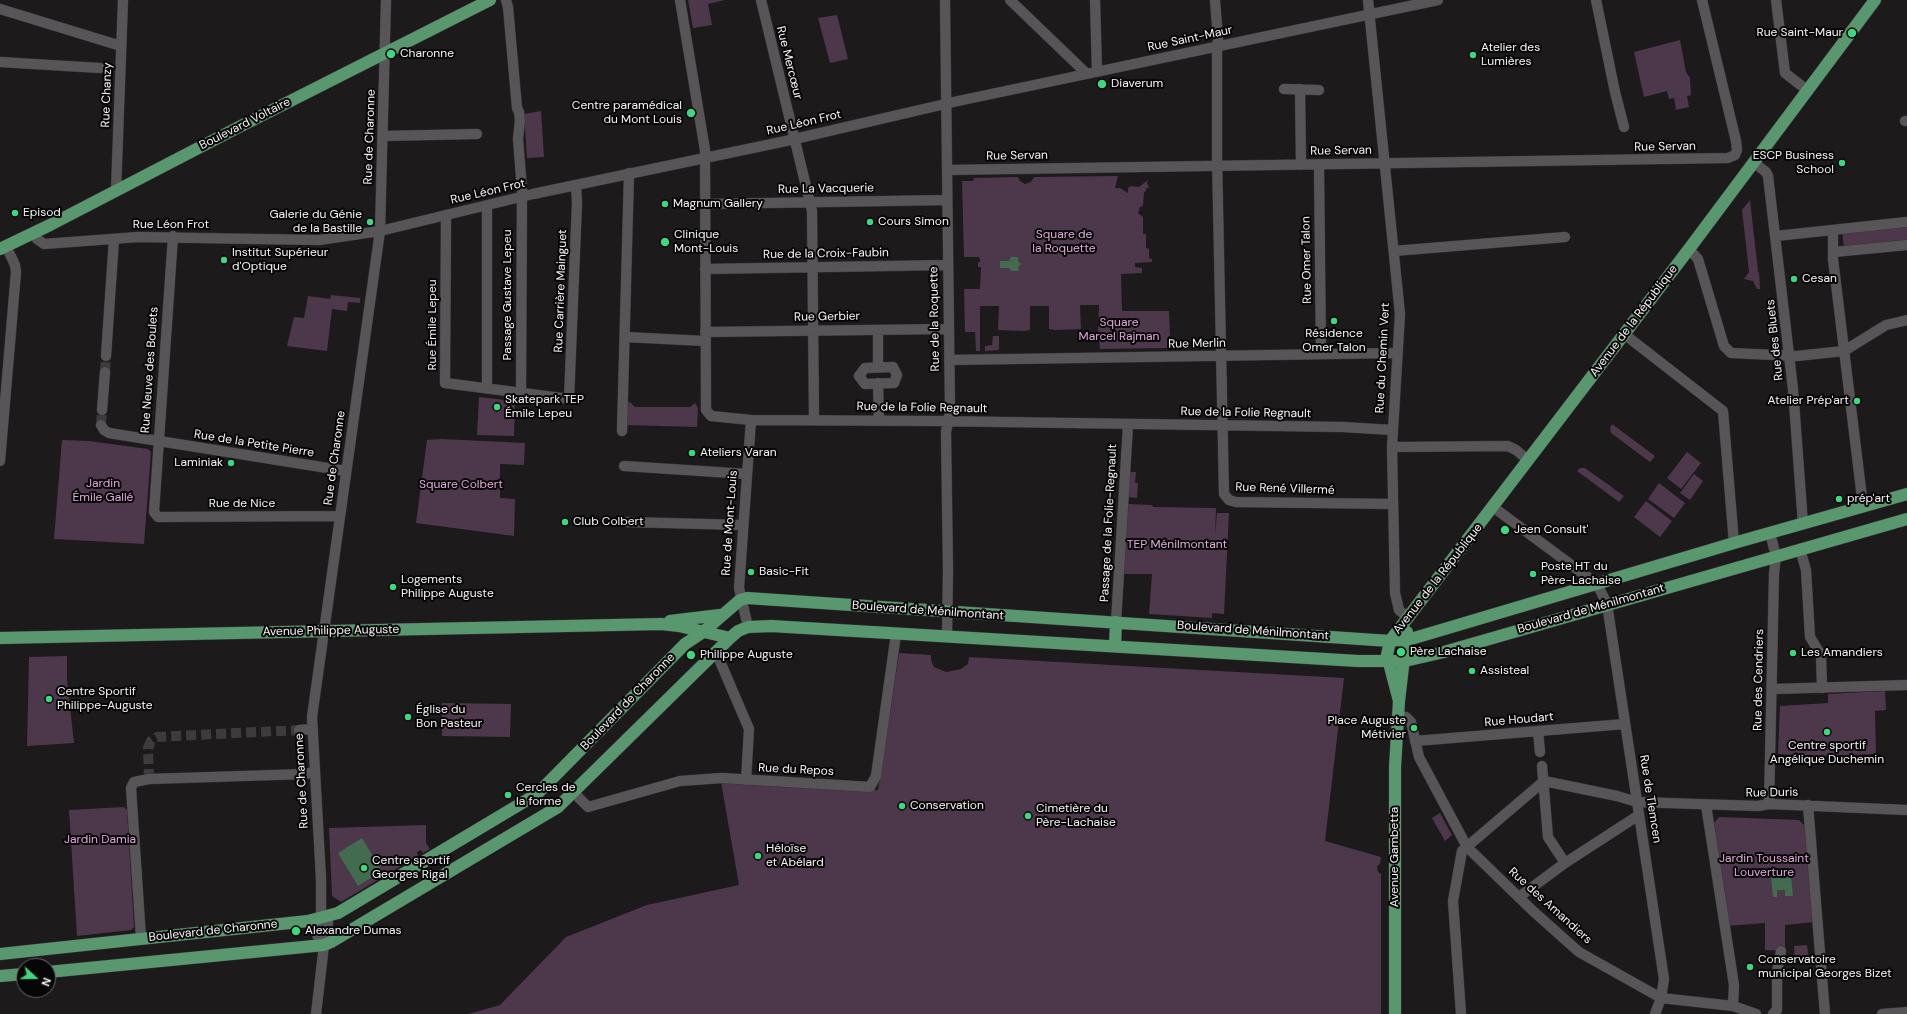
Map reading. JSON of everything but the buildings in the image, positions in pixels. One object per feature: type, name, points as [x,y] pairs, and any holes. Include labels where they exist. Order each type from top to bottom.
[{"type":"main road","name":"Boulevard Voltaire","points":[[3,247],[490,0]]},
{"type":"main road","name":"Avenue de la République","points":[[1390,640],[1689,249],[1875,0]]},
{"type":"main road","name":"Boulevard de Ménilmontant","points":[[740,600],[764,600],[948,613],[1116,622],[1390,640],[1407,639],[1907,494]]},
{"type":"main road","name":"Boulevard de Ménilmontant","points":[[748,627],[771,626],[1388,662],[1405,661],[1444,652],[1907,519]]},
{"type":"main road","name":"Boulevard de Charonne","points":[[0,954],[322,918],[338,913],[538,794],[685,644],[703,632],[740,600]]},
{"type":"main road","name":"Avenue Philippe Auguste","points":[[661,624],[676,619],[720,616]]},
{"type":"main road","points":[[1399,701],[1405,661],[1408,618]]},
{"type":"main road","points":[[1115,646],[1116,622]]},
{"type":"main road","name":"Avenue Philippe Auguste","points":[[0,638],[661,624],[730,638]]},
{"type":"main road","name":"Boulevard de Charonne","points":[[56,971],[324,945],[338,939],[558,807],[730,638],[738,631],[748,627]]},
{"type":"main road","points":[[1390,640],[1387,650],[1388,662],[1399,701]]},
{"type":"main road","name":"Avenue Gambetta","points":[[1396,1014],[1394,812],[1399,701]]},
{"type":"main road","points":[[538,794],[550,813]]},
{"type":"main road","points":[[0,976],[16,975]]},
{"type":"street","name":"Rue Chanzy","points":[[116,191],[118,69],[121,46],[123,0]]},
{"type":"street","name":"Rue de Charonne","points":[[324,945],[318,938],[317,933],[317,924],[322,918],[312,717],[380,232],[386,0]]},
{"type":"street","name":"Passage Gustave Lepeu","points":[[506,0],[508,7],[517,108],[520,120],[518,138],[522,190],[520,393]]},
{"type":"street","name":"Rue de la Folie Regnault","points":[[680,0],[705,150],[706,410],[711,416],[717,418],[751,420],[879,420],[1392,430]]},
{"type":"street","name":"Rue Mercœur","points":[[761,0],[812,211],[814,420]]},
{"type":"street","name":"Rue de la Roquette","points":[[945,0],[950,411],[946,432],[947,637]]},
{"type":"street","points":[[1010,0],[1086,73]]},
{"type":"street","points":[[1095,0],[1097,71]]},
{"type":"street","name":"Rue René Villermé","points":[[1215,0],[1218,46],[1217,166],[1224,494],[1231,501],[1393,504]]},
{"type":"street","name":"Rue du Chemin Vert","points":[[1368,0],[1400,314],[1392,430],[1393,504],[1396,605],[1408,618]]},
{"type":"street","name":"Rue Saint-Maur","points":[[946,104],[1086,73],[1438,0]]},
{"type":"street","points":[[1596,0],[1615,92],[1624,127]]},
{"type":"street","name":"Rue Servan","points":[[947,170],[1723,159],[1735,155],[1738,150],[1702,0]]},
{"type":"street","points":[[1776,0],[1785,73],[1807,90]]},
{"type":"street","points":[[0,9],[121,46]]},
{"type":"street","points":[[0,62],[100,68]]},
{"type":"street","points":[[1284,89],[1319,90]]},
{"type":"street","points":[[1300,89],[1301,165]]},
{"type":"street","name":"Rue Léon Frot","points":[[34,232],[37,239],[44,244],[173,236],[319,240],[380,232],[521,197],[794,139],[946,104]]},
{"type":"street","points":[[383,136],[477,134]]},
{"type":"street","name":"Rue des Bluets","points":[[1753,162],[1766,172],[1768,176],[1790,356],[1803,524]]},
{"type":"street","name":"Rue Omer Talon","points":[[1319,165],[1321,354]]},
{"type":"street","points":[[622,431],[629,173]]},
{"type":"street","name":"Rue Carrière Mainguet","points":[[569,399],[577,210],[576,185]]},
{"type":"street","name":"Rue La Vacquerie","points":[[705,204],[810,201],[947,200]]},
{"type":"street","points":[[487,206],[487,388]]},
{"type":"street","name":"Rue Émile Lepeu","points":[[446,215],[445,383],[569,399]]},
{"type":"street","points":[[1776,236],[1907,222]]},
{"type":"street","points":[[1833,230],[1833,259],[1863,506]]},
{"type":"street","name":"Rue Neuve des Boulets","points":[[155,504],[158,441],[173,236]]},
{"type":"street","points":[[1394,251],[1565,237]]},
{"type":"street","points":[[106,356],[114,239]]},
{"type":"street","points":[[1834,252],[1907,245]]},
{"type":"street","points":[[0,460],[16,272],[15,265],[3,247]]},
{"type":"street","points":[[1689,249],[1698,260],[1724,346],[1728,352],[1736,354],[1790,356],[1844,350],[1886,325],[1907,320]]},
{"type":"street","name":"Rue de la Croix-Faubin","points":[[705,269],[812,266],[948,265]]},
{"type":"street","name":"Rue Gerbier","points":[[625,337],[706,336],[813,330],[948,329]]},
{"type":"street","points":[[878,330],[878,367]]},
{"type":"street","points":[[1624,334],[1722,408],[1734,543]]},
{"type":"street","name":"Rue Merlin","points":[[949,360],[1397,353]]},
{"type":"street","points":[[894,367],[897,375],[894,383],[878,383],[865,384],[860,376],[865,368],[894,367]]},
{"type":"street","points":[[102,410],[104,372]]},
{"type":"street","points":[[878,383],[879,420]]},
{"type":"street","name":"Rue de Mont-Louis","points":[[748,627],[740,600],[739,588],[751,420]]},
{"type":"street","name":"Rue de la Petite Pierre","points":[[101,425],[108,433],[346,471]]},
{"type":"street","name":"Passage de la Folie-Regnault","points":[[1116,622],[1128,425]]},
{"type":"street","points":[[1392,447],[1508,446],[1516,450],[1528,460]]},
{"type":"street","points":[[624,466],[747,474]]},
{"type":"street","name":"Rue de Nice","points":[[155,504],[154,512],[158,517],[340,516]]},
{"type":"street","points":[[1493,507],[1597,584]]},
{"type":"street","points":[[626,522],[743,525]]},
{"type":"street","points":[[1770,533],[1776,556]]},
{"type":"street","points":[[1800,549],[1806,570],[1810,636],[1821,655],[1822,688]]},
{"type":"street","name":"Rue des Cendriers","points":[[1769,804],[1774,574],[1776,556]]},
{"type":"street","name":"Rue de Tlemcen","points":[[1597,584],[1607,604],[1664,979],[1661,998],[1655,1014]]},
{"type":"street","name":"Rue du Repos","points":[[573,792],[588,806],[680,781],[722,778],[867,787],[872,785],[876,773],[896,634]]},
{"type":"street","points":[[716,652],[749,729],[746,780]]},
{"type":"street","points":[[1774,689],[1907,685]]},
{"type":"street","points":[[1399,716],[1410,719],[1415,741]]},
{"type":"street","name":"Rue Houdart","points":[[1415,741],[1625,724]]},
{"type":"street","points":[[299,730],[312,729]]},
{"type":"street","points":[[1538,731],[1540,752]]},
{"type":"street","name":"Rue des Amandiers","points":[[1415,741],[1419,757],[1467,847],[1579,952],[1661,998],[1733,1006],[1754,1014]]},
{"type":"street","points":[[1542,766],[1548,836],[1565,863]]},
{"type":"street","points":[[140,938],[131,788],[134,782],[149,779],[314,772]]},
{"type":"street","points":[[1461,1014],[1453,901],[1462,851],[1544,781]]},
{"type":"street","name":"Rue Duris","points":[[1544,781],[1617,796],[1637,802],[1758,806],[1769,804],[1808,805],[1907,810]]},
{"type":"street","points":[[1706,805],[1734,984],[1733,1006]]},
{"type":"street","points":[[1808,805],[1825,1014]]},
{"type":"street","points":[[1519,897],[1565,863],[1639,815]]},
{"type":"street","points":[[316,1014],[324,945]]},
{"type":"street","points":[[1773,1014],[1777,1010],[1777,972],[1781,951]]},
{"type":"street","points":[[1882,1014],[1907,1012]]},
{"type":"green space","points":[[688,0],[725,0],[708,4],[712,25],[693,28]]},
{"type":"green space","points":[[837,15],[848,59],[830,63],[818,18]]},
{"type":"green space","points":[[1680,40],[1686,72],[1690,78],[1691,95],[1687,96],[1689,107],[1676,110],[1674,98],[1669,99],[1667,91],[1644,97],[1634,52]]},
{"type":"green space","points":[[541,111],[544,157],[527,158],[524,114]]},
{"type":"green space","name":"Square de la Roquette","points":[[1118,176],[1115,188],[1120,188],[1128,193],[1128,188],[1131,186],[1139,187],[1148,180],[1147,183],[1149,188],[1146,188],[1146,191],[1144,192],[1143,206],[1140,207],[1138,213],[1143,217],[1143,234],[1146,234],[1146,248],[1149,249],[1149,258],[1152,259],[1152,262],[1135,263],[1135,267],[1142,268],[1142,273],[1121,274],[1122,311],[1169,311],[1170,336],[1168,336],[1168,348],[1100,349],[1098,329],[1099,305],[1080,305],[1081,329],[1055,330],[1049,329],[1049,306],[1030,306],[1030,330],[1024,331],[998,330],[999,306],[980,306],[980,351],[976,351],[975,332],[965,332],[964,289],[980,289],[981,267],[978,267],[978,262],[980,262],[979,257],[964,257],[962,181],[973,181],[974,178],[1018,177],[1020,181],[1025,184],[1031,182],[1034,177]]},
{"type":"green space","points":[[1750,200],[1760,289],[1757,289],[1753,281],[1744,279],[1749,272],[1742,210]]},
{"type":"green space","points":[[1907,225],[1907,242],[1844,248],[1842,231]]},
{"type":"green space","points":[[331,295],[360,298],[360,303],[348,302],[347,311],[332,309],[327,351],[287,346],[294,317],[304,318],[308,296],[330,299]]},
{"type":"green space","points":[[993,336],[999,336],[999,350],[985,351],[985,346],[992,345]]},
{"type":"green space","points":[[479,397],[515,401],[514,436],[477,435]]},
{"type":"green space","points":[[630,402],[635,407],[690,407],[695,403],[698,408],[697,427],[626,425],[627,403]]},
{"type":"green space","points":[[1612,424],[1655,456],[1650,462],[1611,433],[1610,428]]},
{"type":"green space","name":"Square Colbert","points":[[442,439],[525,443],[524,465],[500,464],[500,498],[515,499],[514,536],[416,523],[427,440]]},
{"type":"green space","name":"Jardin Émile Gallé","points":[[62,440],[89,441],[148,449],[151,452],[144,544],[54,539]]},
{"type":"green space","points":[[1687,452],[1701,463],[1681,489],[1667,478]]},
{"type":"green space","points":[[1580,468],[1585,468],[1624,496],[1619,502],[1577,471]]},
{"type":"green space","points":[[1130,472],[1136,472],[1135,483],[1138,483],[1137,498],[1128,497]]},
{"type":"green space","points":[[1694,474],[1703,481],[1690,500],[1680,493]]},
{"type":"green space","points":[[1659,483],[1685,503],[1674,518],[1648,499]]},
{"type":"green space","points":[[1646,501],[1672,521],[1660,537],[1634,517]]},
{"type":"green space","name":"TEP Ménilmontant","points":[[1127,504],[1152,505],[1153,507],[1216,508],[1215,536],[1217,513],[1229,513],[1224,614],[1212,613],[1212,618],[1149,614],[1152,574],[1124,574]]},
{"type":"green space","name":"Cimetière du Père-Lachaise","points":[[899,653],[931,655],[931,660],[934,667],[946,672],[961,669],[968,664],[969,657],[1344,678],[1325,841],[1381,857],[1380,864],[1377,866],[1378,872],[1381,874],[1381,1014],[468,1014],[500,1005],[566,937],[647,905],[739,885],[721,782],[878,790]]},
{"type":"green space","name":"Centre Sportif Philippe-Auguste","points":[[67,656],[67,680],[74,743],[27,746],[29,657]]},
{"type":"green space","name":"Centre sportif Angélique Duchemin","points":[[1885,691],[1886,710],[1875,711],[1876,754],[1816,756],[1778,754],[1780,706],[1828,703],[1828,694]]},
{"type":"green space","points":[[442,703],[511,704],[510,737],[442,736]]},
{"type":"green space","name":"Jardin Damia","points":[[124,807],[127,810],[134,927],[131,930],[77,936],[69,810]]},
{"type":"green space","points":[[1440,813],[1452,835],[1445,841],[1432,818]]},
{"type":"green space","name":"Jardin Toussaint Louverture","points":[[1719,817],[1799,820],[1806,827],[1814,922],[1785,925],[1785,951],[1765,950],[1765,923],[1727,926],[1712,825]]},
{"type":"green space","name":"Centre sportif Georges Rigal","points":[[426,825],[426,843],[430,849],[423,853],[421,850],[417,852],[418,856],[341,902],[332,896],[329,828]]},
{"type":"green space","points":[[1807,945],[1809,961],[1795,962],[1794,946]]},
{"type":"shaded area","points":[[1011,257],[1018,257],[1018,261],[1021,264],[1018,267],[1019,271],[1011,271],[1009,268],[1000,268],[1000,261],[1009,261]]},
{"type":"shaded area","points":[[362,838],[382,871],[358,886],[338,853]]},
{"type":"shaded area","points":[[1791,876],[1793,896],[1785,896],[1785,890],[1777,890],[1777,897],[1773,897],[1771,878]]},
{"type":"tunnel","points":[[100,68],[116,69]]},
{"type":"tunnel","points":[[105,372],[106,356]]},
{"type":"tunnel","points":[[101,425],[102,410]]},
{"type":"tunnel","points":[[149,779],[148,748],[151,741],[157,737],[299,730]]},
{"type":"place","name":"Rue Saint-Maur","points":[[1852,33]]},
{"type":"place","name":"Charonne","points":[[391,54]]},
{"type":"place","name":"Atelier des Lumières","points":[[1473,55]]},
{"type":"place","name":"Diaverum","points":[[1102,84]]},
{"type":"place","name":"Centre paramédical du Mont Louis","points":[[691,113]]},
{"type":"place","name":"ESCP Business School","points":[[1842,163]]},
{"type":"place","name":"Magnum Gallery","points":[[665,204]]},
{"type":"place","name":"Episod","points":[[15,213]]},
{"type":"place","name":"Galerie du Génie de la Bastille","points":[[370,222]]},
{"type":"place","name":"Cours Simon","points":[[870,222]]},
{"type":"place","name":"Clinique Mont-Louis","points":[[665,242]]},
{"type":"place","name":"Institut Supérieur d'Optique","points":[[224,260]]},
{"type":"place","name":"Cesan","points":[[1794,279]]},
{"type":"place","name":"Résidence Omer Talon","points":[[1334,321]]},
{"type":"place","name":"Atelier Prép'art","points":[[1857,401]]},
{"type":"place","name":"Skatepark TEP Émile Lepeu","points":[[497,407]]},
{"type":"place","name":"Ateliers Varan","points":[[692,453]]},
{"type":"place","name":"Laminiak","points":[[231,463]]},
{"type":"place","name":"prép'art","points":[[1839,499]]},
{"type":"place","name":"Club Colbert","points":[[565,522]]},
{"type":"place","name":"Jeen Consult'","points":[[1505,530]]},
{"type":"place","name":"Basic-Fit","points":[[751,572]]},
{"type":"place","name":"Poste HT du Père-Lachaise","points":[[1533,574]]},
{"type":"place","name":"Logements Philippe Auguste","points":[[393,587]]},
{"type":"place","name":"Père Lachaise","points":[[1401,652]]},
{"type":"place","name":"Les Amandiers","points":[[1793,653]]},
{"type":"place","name":"Philippe Auguste","points":[[691,655]]},
{"type":"place","name":"Assisteal","points":[[1472,671]]},
{"type":"place","name":"Centre Sportif Philippe-Auguste","points":[[49,699]]},
{"type":"place","name":"Église du Bon Pasteur","points":[[408,717]]},
{"type":"place","name":"Place Auguste Métivier","points":[[1414,728]]},
{"type":"place","name":"Centre sportif Angélique Duchemin","points":[[1827,732]]},
{"type":"place","name":"Cercles de la forme","points":[[508,795]]},
{"type":"place","name":"Conservation","points":[[902,806]]},
{"type":"place","name":"Cimetière du Père-Lachaise","points":[[1028,816]]},
{"type":"place","name":"Héloïse et Abélard","points":[[758,856]]},
{"type":"place","name":"Centre sportif Georges Rigal","points":[[364,868]]},
{"type":"place","name":"Alexandre Dumas","points":[[296,931]]},
{"type":"place","name":"Conservatoire municipal Georges Bizet","points":[[1750,967]]},
{"type":"park label","name":"Square Marcel Rajman","points":[[1119,330]]}]
